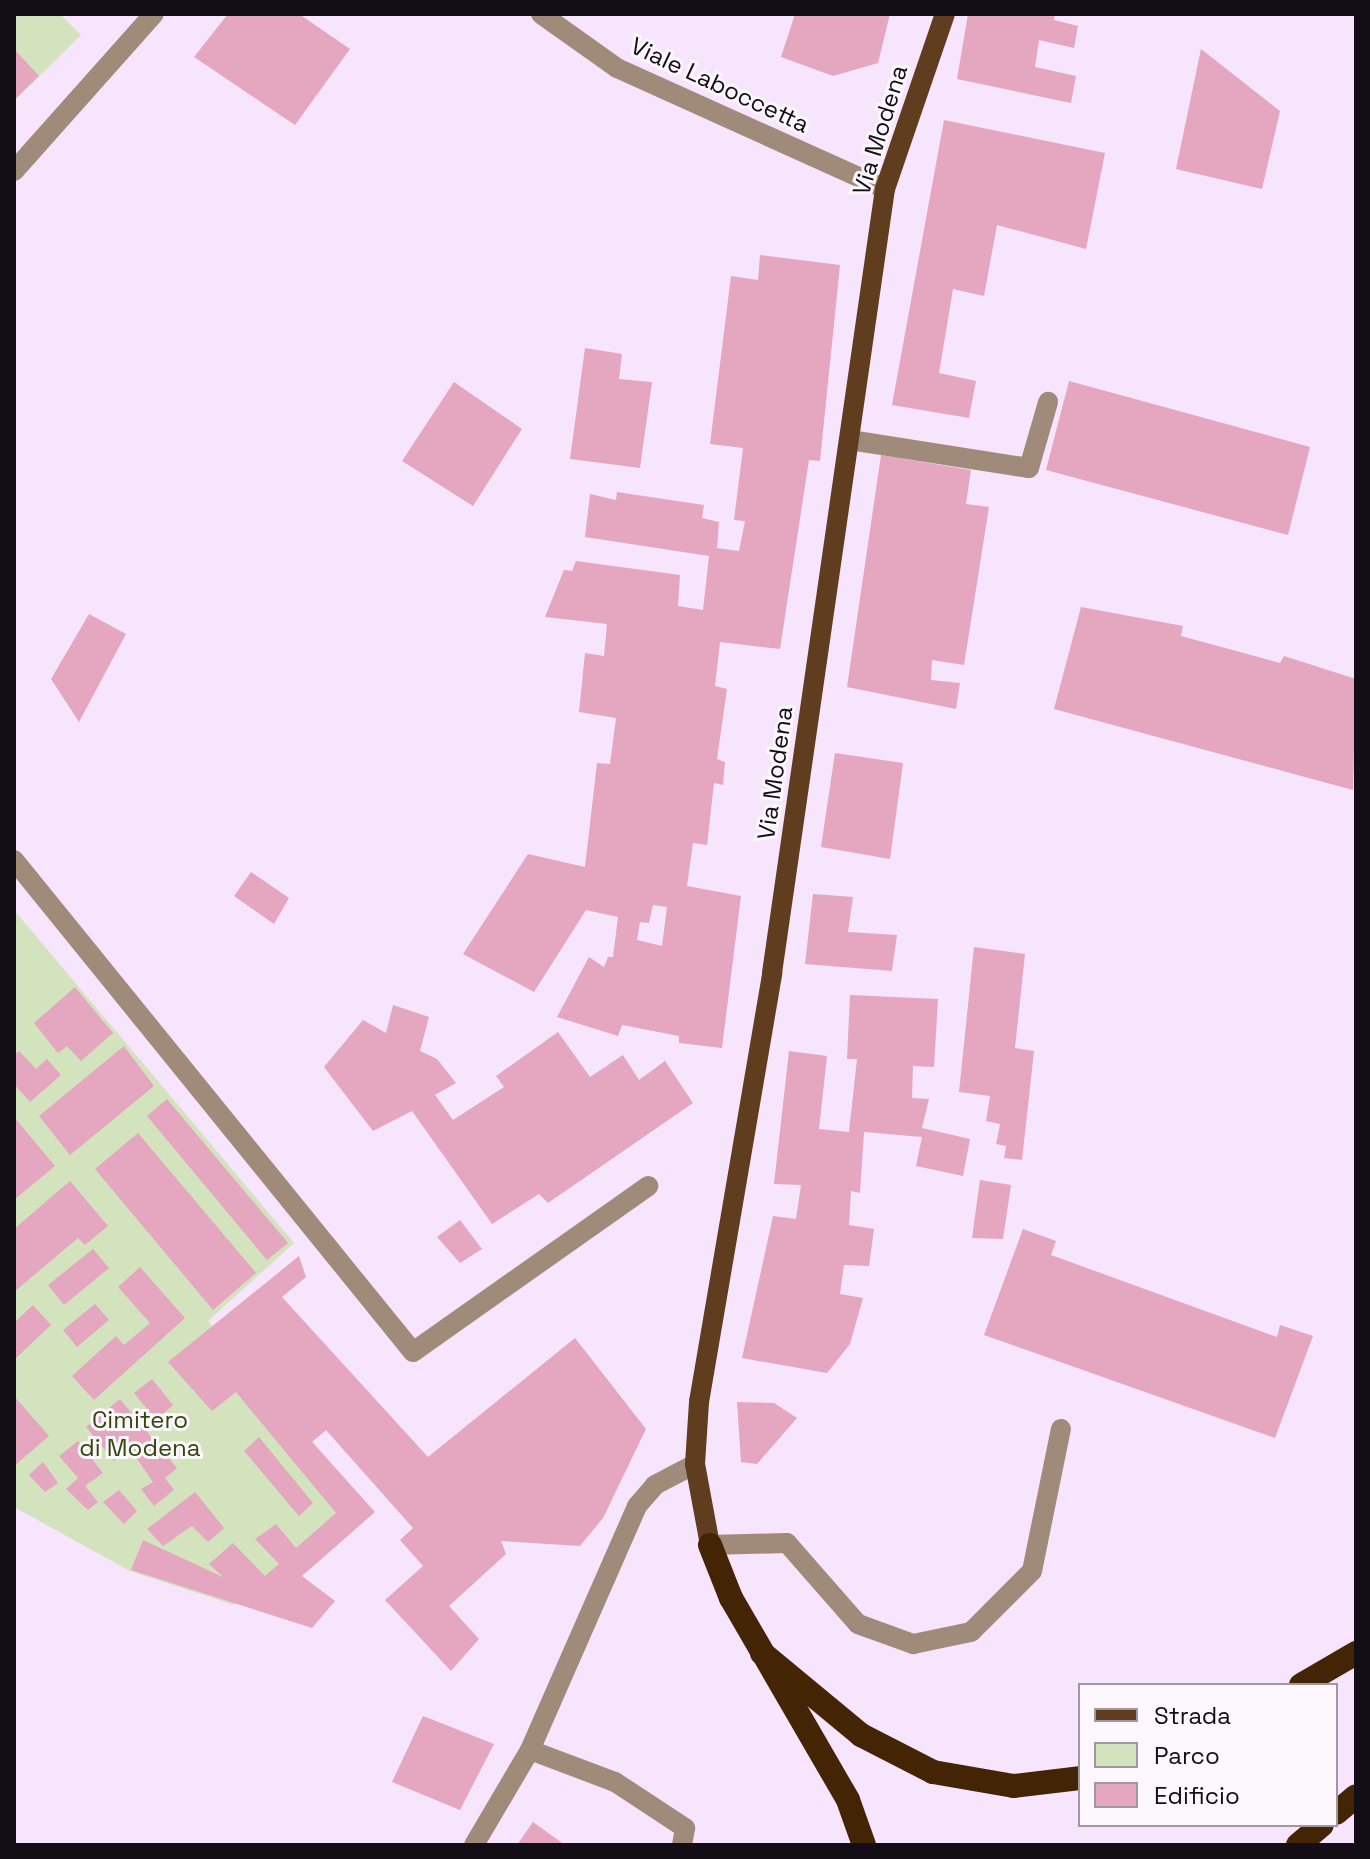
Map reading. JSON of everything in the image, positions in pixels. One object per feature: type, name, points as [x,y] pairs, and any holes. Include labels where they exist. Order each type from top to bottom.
[{"type":"highway","points":[[710,1545],[731,1598],[848,1800],[864,1845]]},
{"type":"highway","points":[[762,1653],[861,1735],[933,1772],[1014,1786],[1078,1778]]},
{"type":"highway","points":[[1304,1683],[1356,1653]]},
{"type":"highway","points":[[1338,1811],[1356,1796]]},
{"type":"highway","points":[[1298,1845],[1320,1827]]},
{"type":"main road","name":"Via Modena","points":[[710,1545],[695,1464],[699,1402],[772,973],[885,189],[945,14]]},
{"type":"street","points":[[14,171],[154,14]]},
{"type":"street","name":"Viale Laboccetta","points":[[541,14],[617,68],[885,189]]},
{"type":"street","points":[[850,440],[1029,468],[1048,402]]},
{"type":"street","points":[[14,860],[413,1352],[648,1186]]},
{"type":"street","points":[[710,1545],[787,1543],[858,1624],[913,1644],[971,1632],[1032,1571],[1061,1429]]},
{"type":"street","points":[[474,1845],[530,1750],[637,1506],[655,1485],[695,1464]]},
{"type":"street","points":[[530,1750],[615,1782],[700,1845]]},
{"type":"green space","points":[[14,14],[60,14],[81,35],[14,101]]},
{"type":"green space","name":"Cimitero di Modena","points":[[14,910],[294,1243],[208,1321],[358,1494],[234,1605],[130,1571],[14,1507]]},
{"type":"building","points":[[228,14],[299,14],[350,49],[295,125],[194,57]]},
{"type":"building","points":[[795,14],[890,14],[878,63],[833,76],[781,57]]},
{"type":"building","points":[[968,14],[1055,14],[1054,20],[1078,26],[1074,48],[1039,40],[1035,67],[1076,76],[1071,103],[957,79]]},
{"type":"building","points":[[14,49],[39,76],[14,100]]},
{"type":"building","points":[[1201,49],[1280,111],[1262,189],[1176,169]]},
{"type":"building","points":[[944,120],[1105,153],[1086,249],[997,225],[984,296],[953,289],[939,373],[976,381],[969,418],[892,405]]},
{"type":"building","points":[[760,255],[840,265],[820,461],[809,460],[780,649],[720,642],[715,686],[727,689],[717,759],[725,762],[723,785],[714,783],[707,845],[693,843],[687,886],[741,896],[722,1048],[679,1043],[679,1036],[622,1025],[618,1036],[557,1017],[589,957],[604,967],[608,957],[613,957],[618,917],[586,910],[534,992],[463,954],[528,854],[585,867],[597,763],[610,764],[616,718],[579,712],[585,653],[604,656],[607,624],[545,617],[564,570],[572,571],[576,561],[680,575],[678,606],[703,610],[709,556],[585,537],[590,494],[616,500],[617,492],[704,505],[702,518],[719,522],[717,548],[739,551],[745,521],[734,520],[743,448],[710,444],[731,276],[758,280]],"holes":[[[653,905],[667,907],[662,946],[637,940],[640,922],[649,923]]]},
{"type":"building","points":[[585,348],[622,354],[619,379],[652,382],[640,468],[570,459]]},
{"type":"building","points":[[1069,381],[1310,447],[1288,535],[1046,470]]},
{"type":"building","points":[[454,382],[522,429],[473,506],[402,461]]},
{"type":"building","points":[[881,455],[971,470],[966,504],[989,507],[964,665],[932,660],[931,680],[960,683],[956,709],[847,687]]},
{"type":"building","points":[[1081,607],[1183,626],[1181,636],[1280,663],[1284,656],[1356,679],[1353,790],[1054,709]]},
{"type":"building","points":[[89,614],[126,634],[79,722],[51,679]]},
{"type":"building","points":[[835,753],[903,763],[890,859],[821,847]]},
{"type":"building","points":[[251,872],[289,898],[274,924],[234,896]]},
{"type":"building","points":[[813,894],[853,897],[848,932],[897,935],[892,971],[805,964]]},
{"type":"building","points":[[974,947],[1025,954],[1015,1048],[1034,1051],[1022,1160],[1004,1158],[1006,1146],[996,1144],[1000,1124],[986,1121],[990,1096],[959,1092]]},
{"type":"building","points":[[75,987],[113,1033],[81,1061],[67,1046],[58,1053],[34,1023]]},
{"type":"building","points":[[850,995],[938,999],[934,1067],[913,1066],[912,1098],[929,1099],[922,1128],[970,1139],[963,1176],[916,1166],[922,1137],[864,1132],[860,1193],[851,1191],[849,1225],[874,1229],[869,1266],[844,1265],[840,1294],[863,1298],[850,1344],[827,1373],[742,1358],[773,1216],[796,1219],[801,1185],[774,1184],[789,1051],[827,1056],[819,1129],[849,1132],[857,1059],[847,1059]]},
{"type":"building","points":[[393,1005],[429,1017],[420,1051],[437,1059],[456,1083],[435,1095],[453,1120],[504,1087],[496,1076],[558,1032],[590,1077],[623,1055],[639,1080],[665,1061],[693,1103],[548,1203],[539,1194],[492,1224],[412,1111],[373,1131],[324,1067],[363,1020],[386,1033]]},
{"type":"building","points":[[124,1046],[154,1086],[70,1155],[39,1116]]},
{"type":"building","points":[[19,1051],[36,1069],[47,1059],[61,1075],[30,1102],[14,1084],[14,1055]]},
{"type":"building","points":[[167,1099],[288,1243],[267,1260],[147,1116]]},
{"type":"building","points":[[14,1117],[55,1166],[14,1200]]},
{"type":"building","points":[[138,1133],[256,1273],[213,1310],[95,1169]]},
{"type":"building","points":[[980,1180],[1011,1185],[1003,1239],[972,1238]]},
{"type":"building","points":[[70,1181],[108,1226],[85,1245],[78,1238],[14,1292],[14,1229]]},
{"type":"building","points":[[460,1220],[482,1249],[460,1263],[437,1237]]},
{"type":"building","points":[[1023,1229],[1056,1241],[1051,1255],[1277,1337],[1280,1325],[1313,1336],[1275,1438],[984,1335]]},
{"type":"building","points":[[93,1249],[109,1268],[64,1305],[48,1285]]},
{"type":"building","points":[[299,1256],[306,1277],[282,1297],[428,1457],[575,1338],[646,1429],[603,1518],[580,1546],[501,1541],[506,1554],[449,1606],[479,1639],[451,1671],[385,1600],[423,1566],[400,1540],[413,1528],[326,1430],[312,1442],[375,1512],[302,1576],[335,1601],[312,1628],[131,1570],[143,1540],[223,1577],[209,1564],[233,1543],[265,1576],[279,1564],[255,1539],[276,1524],[296,1548],[336,1513],[236,1392],[212,1411],[168,1362]]},
{"type":"building","points":[[140,1267],[185,1318],[94,1400],[72,1376],[116,1336],[124,1345],[150,1323],[118,1287]]},
{"type":"building","points":[[95,1304],[109,1320],[77,1347],[63,1330]]},
{"type":"building","points":[[33,1305],[51,1325],[16,1358],[14,1323]]},
{"type":"building","points":[[152,1379],[173,1405],[156,1420],[134,1393]]},
{"type":"building","points":[[14,1396],[49,1436],[14,1466]]},
{"type":"building","points":[[120,1399],[177,1468],[165,1478],[174,1490],[154,1506],[141,1489],[153,1482],[128,1446],[114,1461],[86,1427]]},
{"type":"building","points":[[737,1402],[774,1403],[797,1418],[757,1464],[741,1462]]},
{"type":"building","points":[[259,1437],[313,1503],[299,1516],[244,1451]]},
{"type":"building","points":[[78,1441],[103,1473],[85,1486],[98,1502],[88,1510],[66,1489],[78,1478],[59,1456]]},
{"type":"building","points":[[43,1462],[58,1483],[45,1492],[29,1475]]},
{"type":"building","points":[[119,1490],[137,1511],[124,1524],[103,1502]]},
{"type":"building","points":[[195,1492],[224,1528],[208,1542],[192,1526],[163,1546],[147,1529]]},
{"type":"building","points":[[423,1716],[494,1744],[460,1810],[392,1782]]},
{"type":"building","points":[[533,1822],[565,1845],[517,1845]]}]
